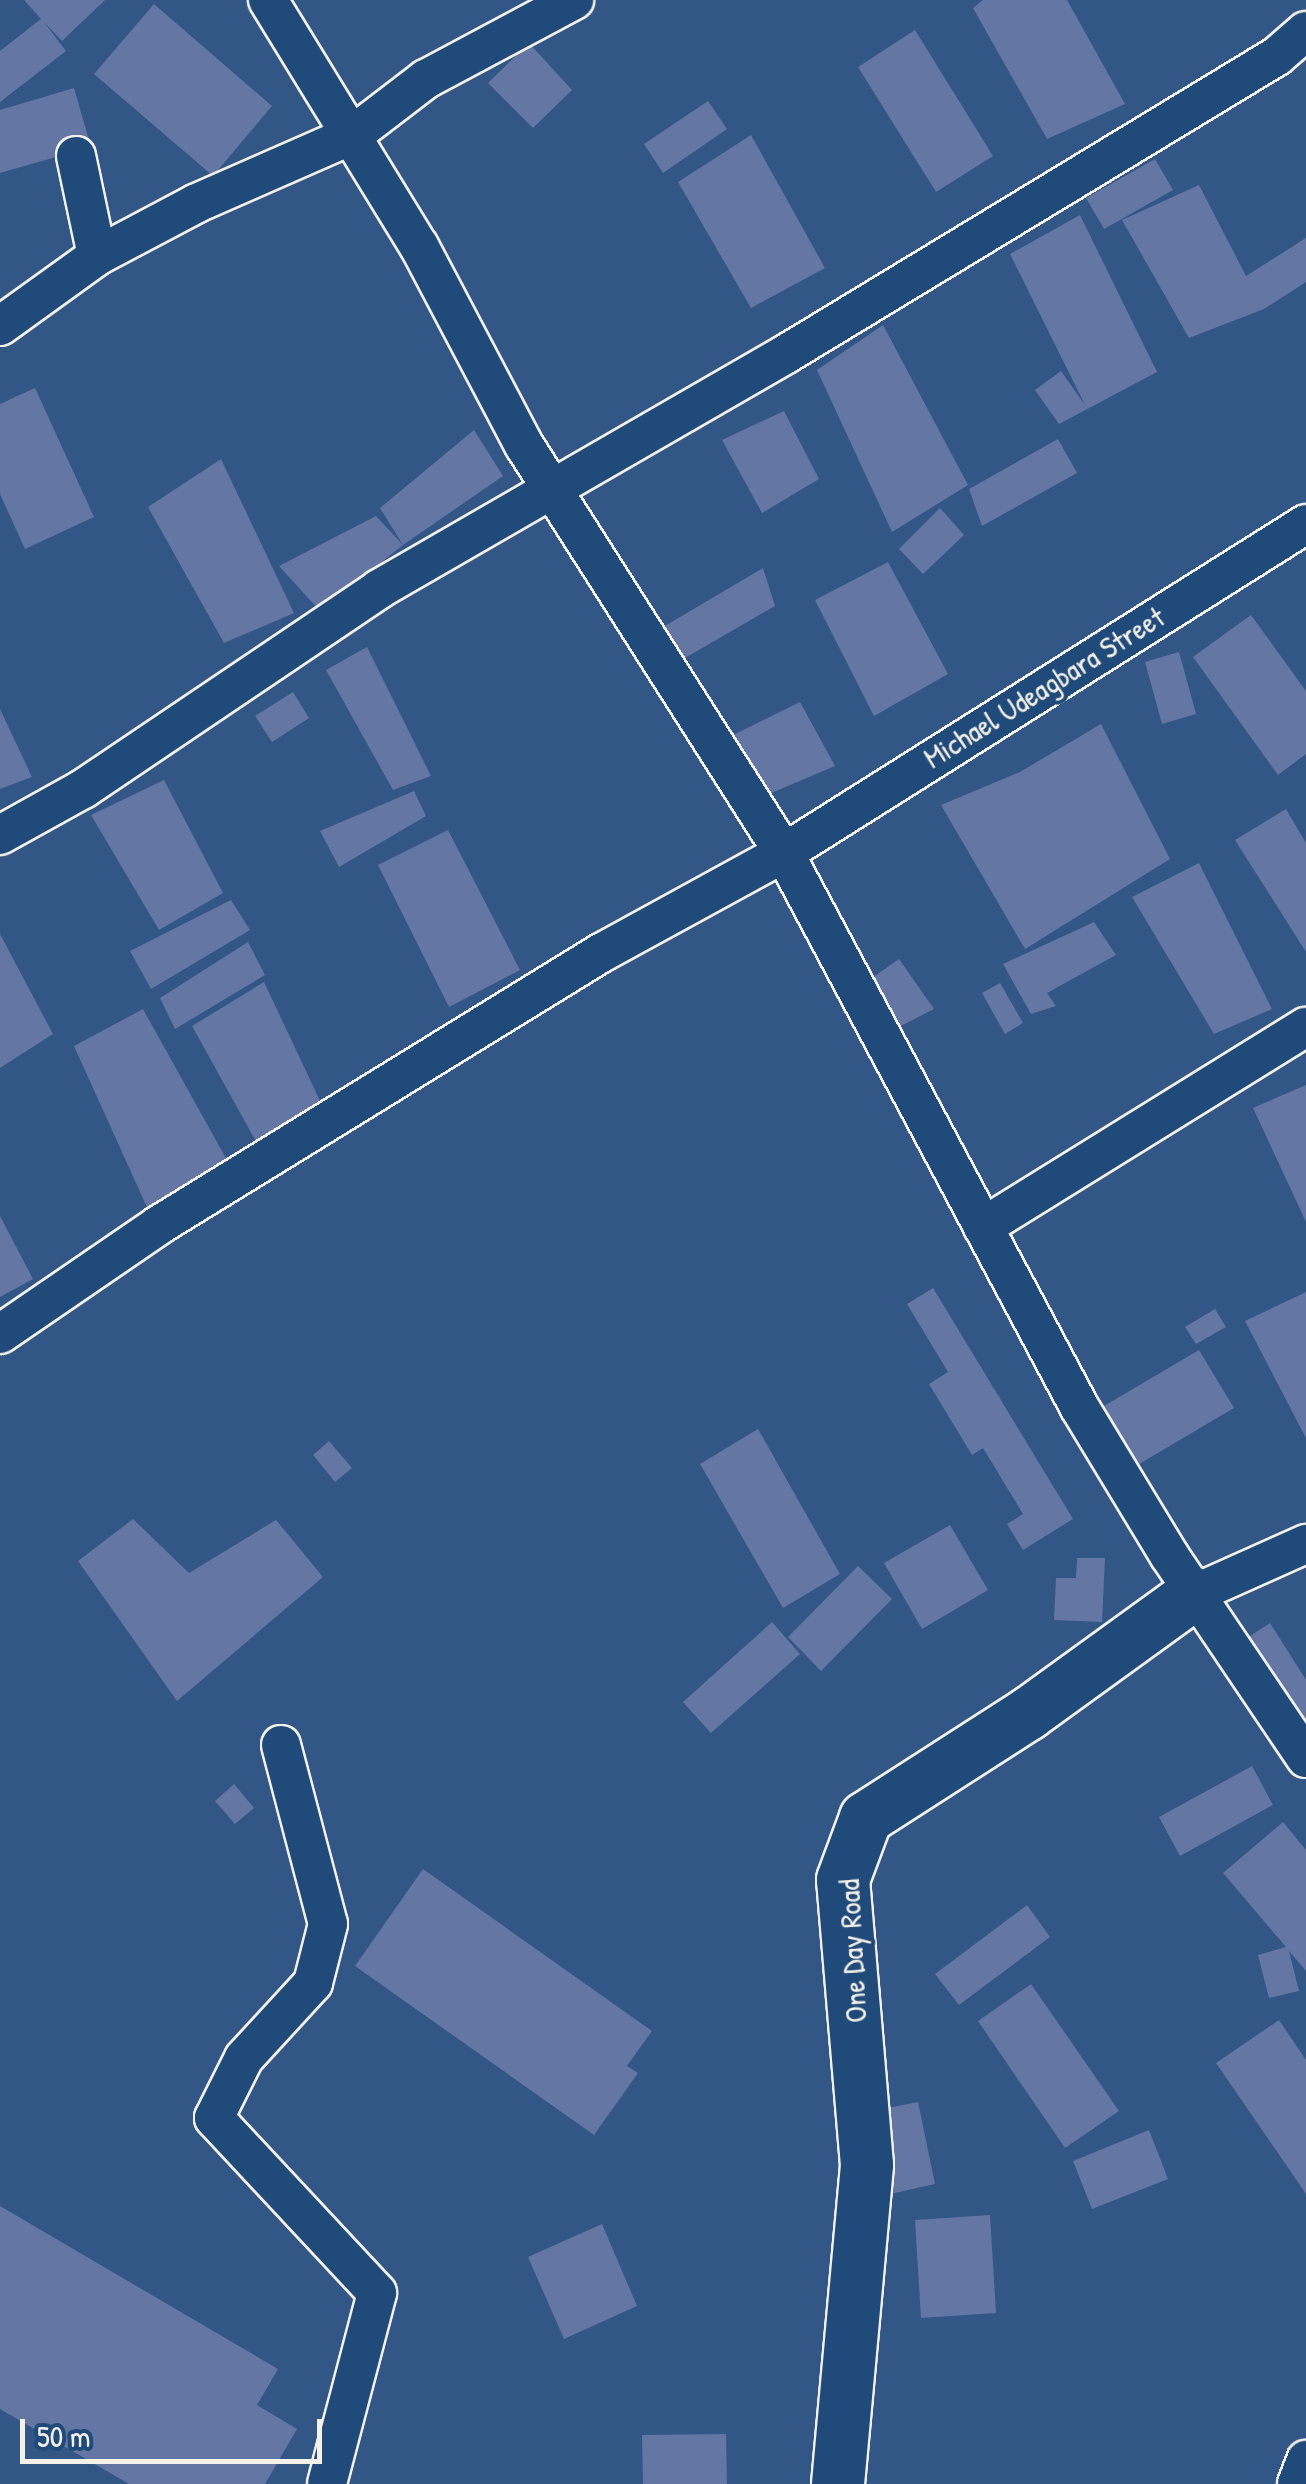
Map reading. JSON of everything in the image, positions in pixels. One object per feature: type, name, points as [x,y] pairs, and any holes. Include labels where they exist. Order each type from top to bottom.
[{"type":"main road","name":"One Day Road","points":[[838,2484],[868,2165],[843,1880],[866,1818],[1028,1714],[1194,1594]]},
{"type":"street","points":[[268,0],[354,134],[550,485],[784,853],[1080,1408],[1194,1594],[1306,1758]]},
{"type":"street","points":[[0,326],[98,256],[196,203],[354,134],[460,59],[574,0]]},
{"type":"street","points":[[0,835],[83,788],[378,589],[550,485],[786,354],[1277,56],[1306,31]]},
{"type":"street","points":[[76,156],[98,256]]},
{"type":"street","name":"Michael Udeagbara Street","points":[[0,1334],[159,1225],[474,1030],[784,853],[1306,524]]},
{"type":"street","points":[[984,1227],[1306,1027]]},
{"type":"street","points":[[1194,1594],[1306,1544]]},
{"type":"street","points":[[281,1745],[328,1924],[313,1983],[244,2058],[214,2118],[376,2294],[327,2484]]},
{"type":"street","points":[[1297,2484],[1306,2460]]},
{"type":"building","points":[[24,0],[105,0],[62,41],[44,22],[66,51],[0,102],[0,51],[41,19]]},
{"type":"building","points":[[983,0],[1067,0],[1125,104],[1047,139],[973,8]]},
{"type":"building","points":[[154,4],[272,106],[213,176],[94,74]]},
{"type":"building","points":[[915,30],[993,156],[936,192],[858,67]]},
{"type":"building","points":[[529,43],[572,90],[533,128],[488,83]]},
{"type":"building","points":[[74,88],[91,147],[0,173],[0,110]]},
{"type":"building","points":[[708,101],[727,129],[663,173],[644,144]]},
{"type":"building","points":[[751,135],[825,268],[751,308],[678,182]]},
{"type":"building","points":[[1155,159],[1173,190],[1104,229],[1086,198]]},
{"type":"building","points":[[1199,185],[1246,276],[1306,238],[1306,282],[1264,309],[1189,338],[1122,220]]},
{"type":"building","points":[[1080,215],[1157,372],[1059,424],[1035,390],[1061,371],[1085,405],[1010,254]]},
{"type":"building","points":[[883,325],[968,485],[892,532],[817,370]]},
{"type":"building","points":[[35,388],[94,517],[25,549],[0,494],[0,404]]},
{"type":"building","points":[[784,411],[819,479],[762,513],[722,440]]},
{"type":"building","points":[[474,430],[503,476],[403,545],[380,508]]},
{"type":"building","points":[[1058,439],[1077,473],[982,526],[969,489]]},
{"type":"building","points":[[221,459],[294,613],[224,643],[148,507]]},
{"type":"building","points":[[940,508],[964,535],[923,574],[899,549]]},
{"type":"building","points":[[376,516],[403,545],[320,611],[279,566]]},
{"type":"building","points":[[888,562],[948,674],[874,716],[815,600]]},
{"type":"building","points":[[763,568],[775,606],[685,658],[658,630]]},
{"type":"building","points":[[1251,615],[1306,691],[1306,754],[1278,775],[1193,657]]},
{"type":"building","points":[[367,647],[431,776],[393,790],[326,670]]},
{"type":"building","points":[[1179,652],[1196,714],[1162,724],[1145,662]]},
{"type":"building","points":[[293,692],[309,718],[272,742],[255,716]]},
{"type":"building","points":[[800,702],[835,766],[762,797],[731,736]]},
{"type":"building","points":[[0,709],[32,777],[0,789]]},
{"type":"building","points":[[1101,724],[1170,859],[1025,949],[941,805],[1020,772]]},
{"type":"building","points":[[164,780],[223,893],[159,930],[91,815]]},
{"type":"building","points":[[414,791],[426,816],[339,867],[320,831]]},
{"type":"building","points":[[1286,809],[1306,843],[1306,952],[1235,840]]},
{"type":"building","points":[[448,830],[520,970],[449,1007],[378,865]]},
{"type":"building","points":[[1199,863],[1272,1009],[1214,1034],[1132,897]]},
{"type":"building","points":[[231,900],[250,930],[151,989],[130,951]]},
{"type":"building","points":[[1094,922],[1116,955],[1047,993],[1056,1006],[1031,1014],[1003,964]]},
{"type":"building","points":[[0,934],[53,1034],[0,1068]]},
{"type":"building","points":[[248,942],[265,975],[175,1029],[160,998]]},
{"type":"building","points":[[899,959],[934,1009],[881,1036],[856,989]]},
{"type":"building","points":[[264,982],[322,1105],[258,1145],[192,1026]]},
{"type":"building","points":[[1000,983],[1023,1023],[1005,1034],[982,993]]},
{"type":"building","points":[[143,1009],[227,1160],[150,1214],[74,1046]]},
{"type":"building","points":[[1306,1085],[1306,1222],[1253,1108]]},
{"type":"building","points":[[0,1216],[33,1279],[0,1297]]},
{"type":"building","points":[[933,1288],[1073,1519],[1023,1550],[1007,1524],[1023,1514],[983,1448],[972,1455],[929,1384],[948,1372],[907,1304]]},
{"type":"building","points":[[1306,1292],[1306,1438],[1245,1321]]},
{"type":"building","points":[[1215,1309],[1226,1327],[1196,1344],[1185,1327]]},
{"type":"building","points":[[1199,1350],[1234,1408],[1107,1483],[1092,1413]]},
{"type":"building","points":[[758,1429],[840,1574],[783,1608],[700,1464]]},
{"type":"building","points":[[329,1441],[352,1468],[335,1482],[313,1455]]},
{"type":"building","points":[[133,1519],[189,1573],[276,1520],[323,1577],[177,1701],[78,1561]]},
{"type":"building","points":[[950,1525],[988,1590],[922,1629],[884,1563]]},
{"type":"building","points":[[1077,1558],[1105,1558],[1102,1622],[1054,1620],[1056,1578],[1076,1578]]},
{"type":"building","points":[[858,1566],[892,1599],[821,1671],[788,1637]]},
{"type":"building","points":[[772,1622],[800,1654],[711,1733],[683,1702]]},
{"type":"building","points":[[1270,1623],[1306,1680],[1306,1755],[1235,1646]]},
{"type":"building","points":[[1252,1766],[1273,1805],[1180,1856],[1159,1817]]},
{"type":"building","points":[[234,1784],[254,1808],[235,1824],[215,1801]]},
{"type":"building","points":[[1283,1822],[1306,1850],[1306,1971],[1289,1951],[1299,1991],[1269,1998],[1258,1955],[1286,1947],[1223,1873]]},
{"type":"building","points":[[423,1869],[652,2031],[627,2066],[638,2073],[594,2135],[355,1966]]},
{"type":"building","points":[[1027,1905],[1050,1937],[959,2005],[935,1974]]},
{"type":"building","points":[[1031,1984],[1119,2111],[1065,2148],[978,2021]]},
{"type":"building","points":[[1279,2020],[1306,2060],[1306,2194],[1216,2063]]},
{"type":"building","points":[[918,2102],[935,2184],[890,2194],[873,2111]]},
{"type":"building","points":[[1149,2130],[1168,2179],[1092,2209],[1073,2161]]},
{"type":"building","points":[[0,2206],[278,2369],[257,2405],[297,2429],[265,2484],[129,2484],[0,2409]]},
{"type":"building","points":[[990,2215],[996,2313],[921,2318],[915,2220]]},
{"type":"building","points":[[602,2224],[637,2306],[564,2339],[528,2257]]},
{"type":"building","points":[[726,2434],[727,2484],[643,2484],[642,2435]]}]
